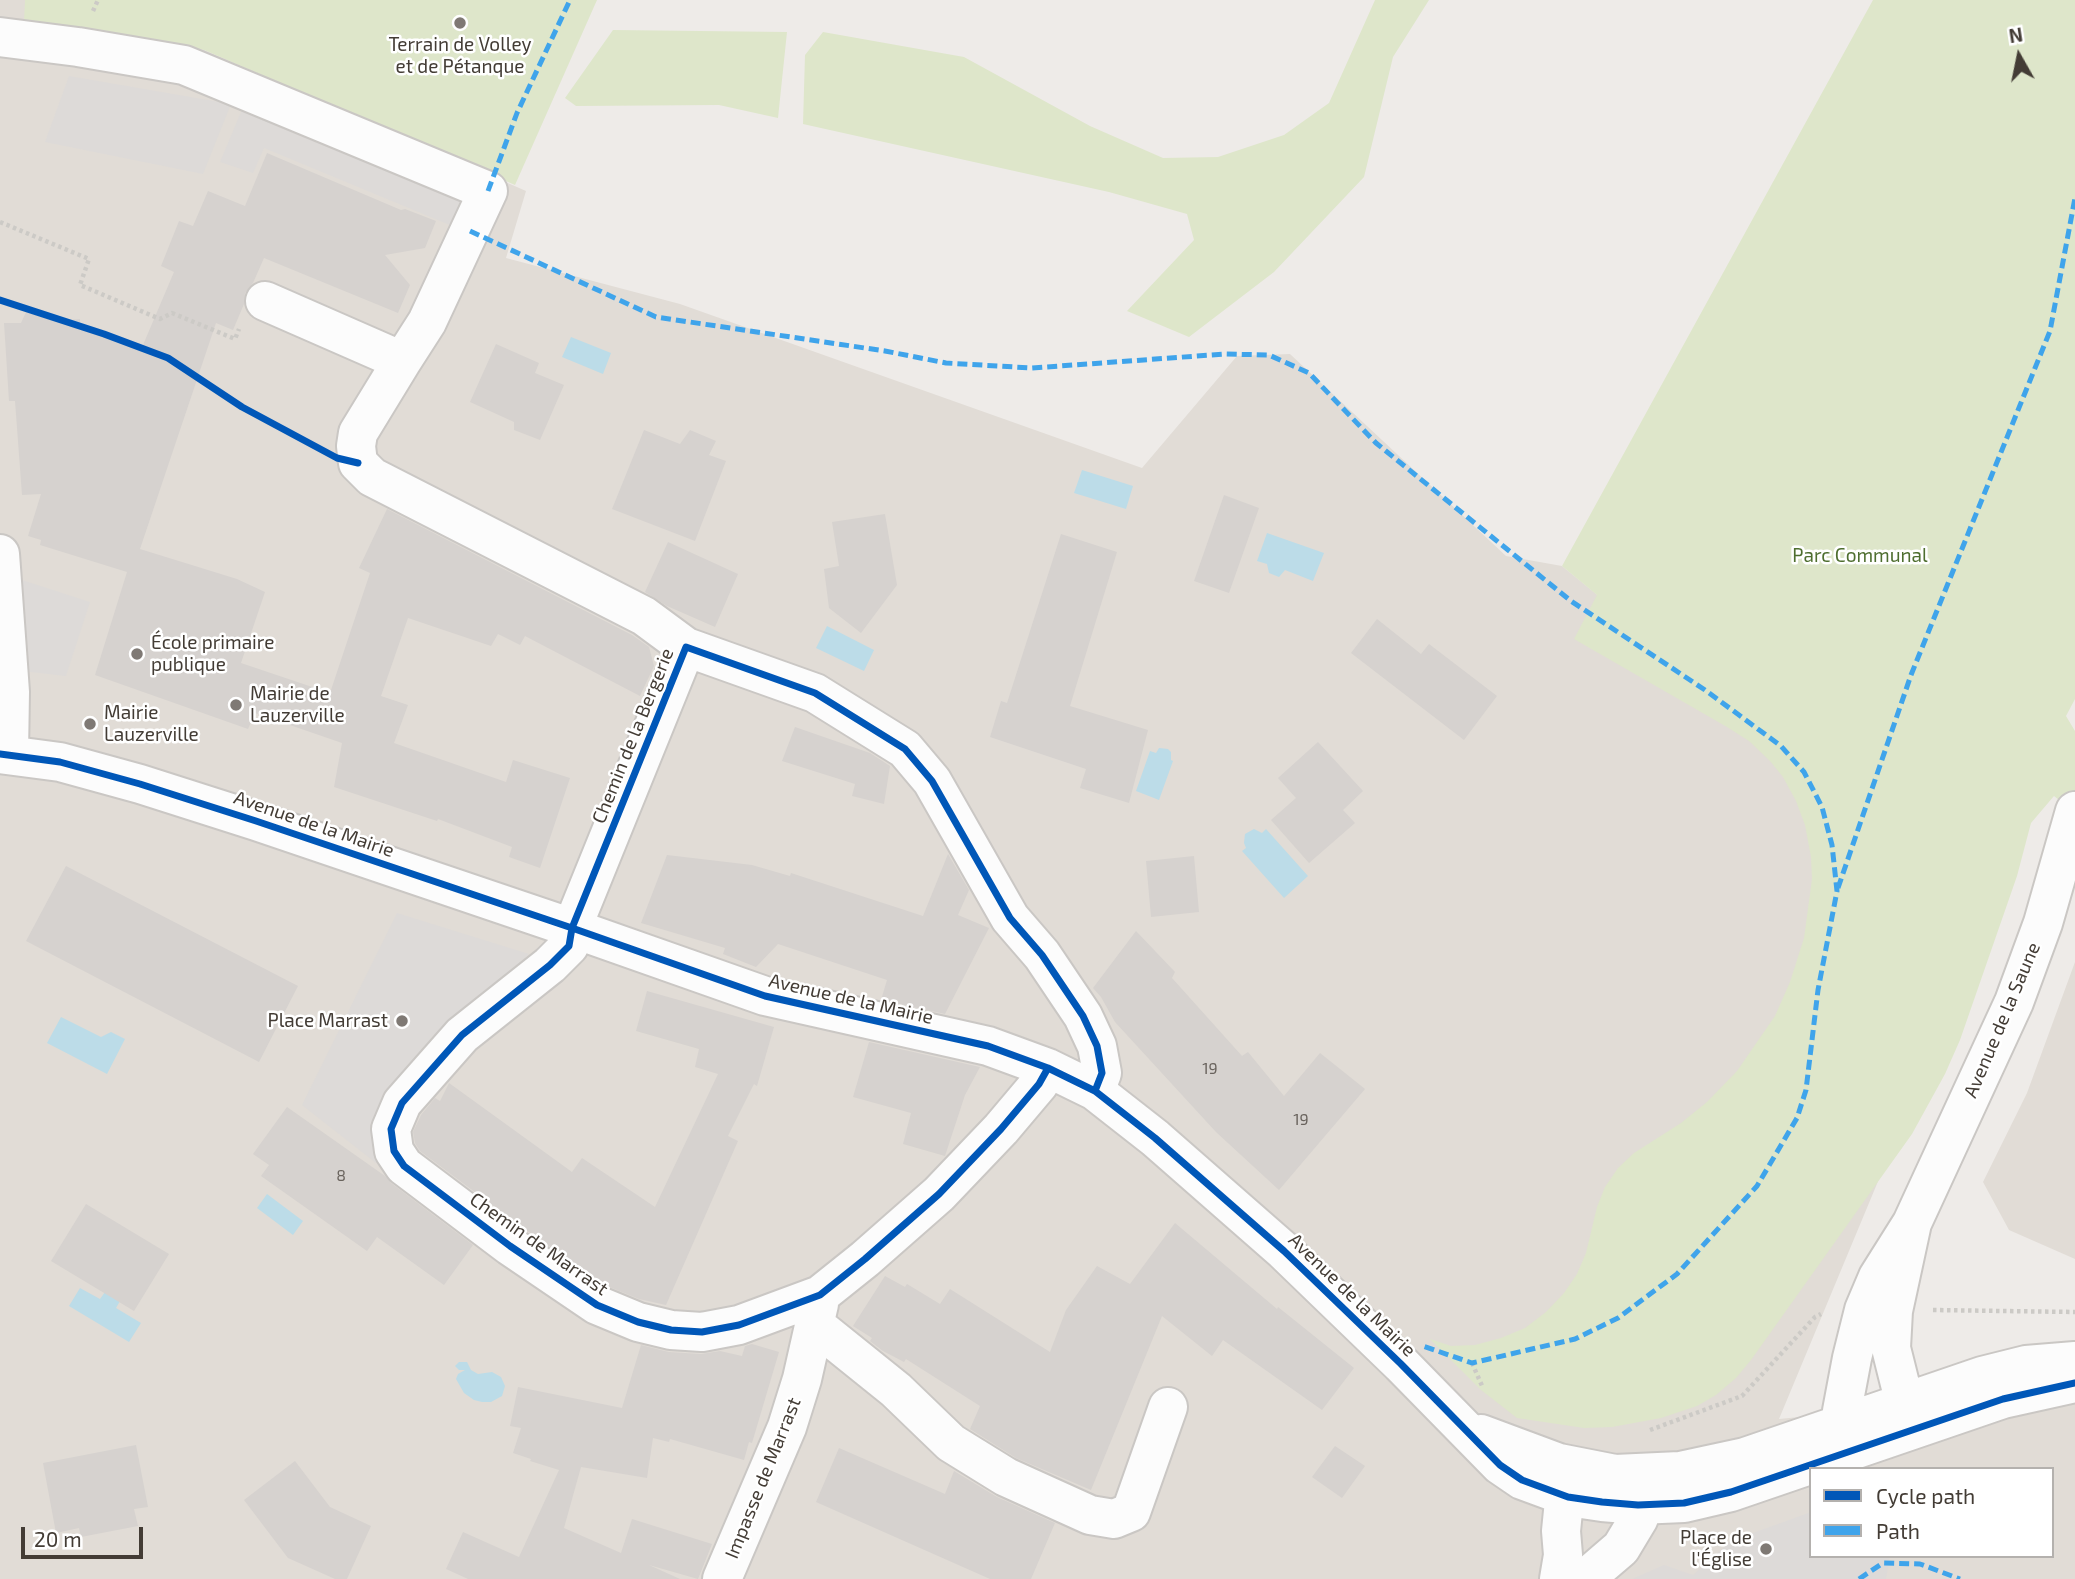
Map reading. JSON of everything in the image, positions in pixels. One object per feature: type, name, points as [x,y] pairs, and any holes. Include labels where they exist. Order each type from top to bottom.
[{"type":"street","name":"Chemin de la Bergerie","points":[[0,37],[184,65],[488,191],[428,322],[358,433],[358,463],[372,477],[644,616],[686,646],[815,693],[905,749],[932,781],[1010,918],[1042,955],[1083,1016],[1097,1046],[1102,1073],[1095,1091]]},
{"type":"street","points":[[265,301],[402,361]]},
{"type":"street","points":[[0,554],[10,692],[4,754]]},
{"type":"street","name":"Chemin de la Bergerie","points":[[572,928],[686,646]]},
{"type":"street","name":"Avenue de la Mairie","points":[[4,754],[60,762],[140,784],[572,928],[765,996],[988,1046],[1048,1068],[1095,1091],[1155,1138],[1284,1251],[1466,1428],[1500,1465],[1522,1480],[1568,1497],[1638,1505],[1684,1503],[1731,1492],[2003,1399],[2075,1383]]},
{"type":"street","name":"Avenue de la Saune","points":[[1847,1422],[1842,1411],[1864,1310],[1878,1276],[1912,1223],[2014,1002],[2043,923],[2075,811]]},
{"type":"street","name":"Chemin de Marrast","points":[[572,928],[569,946],[550,965],[462,1035],[402,1103],[391,1129],[394,1151],[404,1166],[510,1246],[597,1306],[638,1322],[671,1330],[702,1332],[817,1309],[865,1259],[939,1194],[1001,1129],[1039,1084],[1048,1068]]},
{"type":"street","name":"Avenue de la Saune","points":[[1907,1403],[1891,1348],[1893,1311],[1912,1223]]},
{"type":"street","points":[[817,1309],[951,1443],[1006,1476],[1090,1515],[1114,1519],[1131,1512],[1168,1407]]},
{"type":"street","name":"Impasse de Marrast","points":[[722,1579],[787,1427],[802,1379],[817,1309]]},
{"type":"street","points":[[1559,1579],[1563,1555],[1563,1511],[1568,1497],[1615,1474],[1681,1471],[1732,1460],[1982,1376],[2026,1365],[2075,1361]]},
{"type":"street","points":[[1847,1422],[1886,1439],[1907,1403]]},
{"type":"street","name":"Avenue de la Mairie","points":[[1466,1428],[1559,1463],[1615,1474]]},
{"type":"street","points":[[1585,1579],[1627,1563],[1639,1518],[1638,1505],[1615,1474]]},
{"type":"path","points":[[0,222],[89,259],[80,285],[160,319],[172,313],[235,339],[245,315],[265,301]]},
{"type":"path","points":[[1922,1310],[2075,1311]]},
{"type":"path","points":[[1649,1431],[1742,1396],[1815,1317],[1823,1313]]},
{"type":"path","points":[[1472,1363],[1483,1389]]},
{"type":"shaded area","points":[[0,0],[25,0],[25,22],[204,50],[526,191],[506,258],[680,304],[1142,468],[1237,356],[1290,354],[1506,556],[1562,566],[1989,915],[1779,1419],[2075,1390],[2075,1579],[0,1579]]},
{"type":"shaded area","points":[[69,76],[231,104],[203,174],[45,142]]},
{"type":"shaded area","points":[[254,81],[472,174],[457,228],[264,148],[253,173],[220,162]]},
{"type":"shaded area","points":[[16,578],[90,602],[66,676],[22,671]]},
{"type":"shaded area","name":"Place Marrast","points":[[397,913],[529,954],[390,1089],[377,1122],[376,1163],[302,1105]]},
{"type":"shaded area","points":[[2075,962],[2075,1259],[2009,1230],[1983,1182],[2027,1093]]},
{"type":"shaded area","name":"Place de l'Église","points":[[1809,1513],[1809,1558],[1890,1558],[1886,1579],[1632,1579],[1664,1565],[1693,1575],[1731,1541]]},
{"type":"green space","points":[[25,0],[597,0],[515,185],[204,50],[24,22]]},
{"type":"green space","points":[[1375,0],[1429,0],[1393,57],[1364,177],[1274,272],[1189,337],[1127,311],[1194,240],[1187,214],[1109,192],[803,124],[805,55],[823,32],[964,57],[1090,126],[1163,158],[1218,157],[1284,135],[1329,103]]},
{"type":"green space","name":"Parc Communal","points":[[1873,0],[2075,0],[2075,699],[2066,716],[2075,731],[2075,813],[2054,796],[2031,823],[2017,876],[1960,1040],[1945,1074],[1912,1134],[1736,1378],[1716,1395],[1697,1406],[1661,1418],[1612,1427],[1584,1428],[1517,1418],[1481,1390],[1430,1339],[1451,1346],[1475,1345],[1501,1338],[1525,1328],[1546,1312],[1564,1293],[1577,1274],[1586,1253],[1597,1207],[1605,1187],[1618,1168],[1634,1153],[1681,1123],[1707,1102],[1737,1071],[1775,1016],[1790,982],[1804,938],[1812,879],[1805,825],[1783,777],[1749,741],[1574,639],[1597,595],[1562,566]]},
{"type":"green space","points":[[613,30],[787,32],[778,118],[719,105],[576,106],[565,98]]},
{"type":"water","points":[[571,337],[611,353],[603,374],[562,357]]},
{"type":"water","points":[[1082,470],[1133,486],[1126,509],[1074,493]]},
{"type":"water","points":[[1267,533],[1324,553],[1313,581],[1285,570],[1279,577],[1269,573],[1267,564],[1257,561]]},
{"type":"water","points":[[827,626],[874,650],[864,671],[816,648]]},
{"type":"water","points":[[1159,748],[1168,749],[1173,761],[1159,800],[1136,791],[1150,751],[1156,753]]},
{"type":"water","points":[[1254,829],[1262,833],[1266,829],[1308,876],[1284,898],[1242,851],[1246,848],[1245,834]]},
{"type":"water","points":[[61,1017],[101,1037],[111,1032],[125,1039],[107,1074],[47,1043]]},
{"type":"water","points":[[267,1194],[303,1221],[293,1235],[257,1208]]},
{"type":"water","points":[[80,1288],[100,1299],[105,1292],[120,1301],[116,1308],[141,1323],[129,1342],[69,1306]]},
{"type":"water","points":[[459,1362],[467,1362],[471,1370],[478,1374],[492,1372],[501,1377],[505,1386],[502,1396],[491,1402],[482,1402],[464,1393],[456,1379],[458,1374],[465,1370],[459,1370],[455,1366]]},
{"type":"building","points":[[267,153],[401,210],[405,209],[436,221],[425,248],[385,255],[410,285],[398,313],[264,258],[253,283],[245,293],[244,304],[233,330],[216,323],[140,549],[237,579],[265,592],[241,663],[330,693],[370,573],[359,568],[387,509],[632,635],[649,647],[654,666],[640,696],[525,636],[520,645],[498,634],[491,646],[408,618],[381,696],[408,705],[394,743],[506,782],[513,760],[570,778],[540,868],[509,857],[512,847],[438,819],[437,821],[334,787],[342,743],[255,713],[248,729],[95,675],[127,572],[40,545],[41,540],[28,536],[41,494],[22,495],[15,401],[9,401],[4,323],[21,323],[26,312],[54,321],[80,319],[80,324],[143,345],[174,272],[161,266],[179,221],[193,226],[208,191],[245,206]]},
{"type":"building","points":[[496,344],[539,363],[535,373],[564,385],[540,440],[514,430],[514,422],[470,402]]},
{"type":"building","points":[[644,430],[680,444],[690,430],[716,441],[709,455],[726,461],[695,541],[612,509]]},
{"type":"building","points":[[1224,495],[1259,508],[1229,593],[1194,581]]},
{"type":"building","points":[[885,514],[897,585],[861,633],[829,608],[824,569],[839,566],[832,522]]},
{"type":"building","points":[[1061,534],[1117,552],[1070,706],[1148,730],[1129,803],[1080,788],[1086,769],[990,737],[1001,701],[1007,703]]},
{"type":"building","points":[[668,542],[738,574],[715,627],[667,606],[645,592]]},
{"type":"building","points":[[1377,619],[1421,654],[1429,644],[1497,696],[1464,740],[1351,653]]},
{"type":"building","points":[[795,727],[870,753],[890,766],[884,804],[852,796],[855,784],[782,761]]},
{"type":"building","points":[[1318,742],[1363,791],[1343,810],[1355,823],[1309,863],[1271,820],[1296,798],[1278,778]]},
{"type":"building","points":[[948,854],[969,890],[958,915],[989,928],[945,1014],[881,1000],[887,980],[778,944],[756,967],[723,954],[725,948],[641,923],[667,855],[752,865],[790,876],[791,873],[923,916]]},
{"type":"building","points":[[1194,856],[1199,912],[1151,917],[1146,861]]},
{"type":"building","points":[[66,866],[298,986],[259,1062],[26,941]]},
{"type":"building","points":[[1136,931],[1175,972],[1172,978],[1242,1056],[1248,1052],[1284,1096],[1320,1053],[1365,1089],[1279,1190],[1216,1132],[1115,1022],[1093,988]]},
{"type":"building","points":[[647,991],[774,1027],[757,1086],[754,1084],[728,1136],[738,1141],[666,1305],[639,1299],[607,1286],[523,1228],[420,1151],[413,1132],[421,1115],[435,1098],[440,1101],[449,1083],[572,1172],[582,1158],[655,1207],[718,1074],[695,1067],[699,1049],[636,1031]]},
{"type":"building","points":[[869,1042],[980,1067],[965,1095],[945,1156],[903,1144],[911,1113],[853,1097]]},
{"type":"building","points":[[287,1107],[385,1176],[473,1245],[444,1285],[377,1237],[367,1251],[261,1176],[269,1165],[253,1154]]},
{"type":"building","points":[[86,1204],[169,1254],[134,1311],[51,1261]]},
{"type":"building","points":[[1175,1223],[1277,1309],[1278,1307],[1354,1368],[1322,1410],[1223,1340],[1212,1356],[1162,1316],[1091,1490],[1016,1458],[970,1429],[980,1406],[906,1359],[904,1362],[883,1351],[870,1341],[872,1338],[853,1326],[885,1276],[905,1287],[907,1284],[940,1304],[950,1289],[1050,1352],[1066,1310],[1097,1266],[1130,1284]]},
{"type":"building","points":[[752,1344],[779,1352],[752,1443],[749,1442],[744,1460],[670,1439],[669,1442],[653,1438],[647,1478],[581,1467],[564,1528],[621,1553],[632,1519],[712,1544],[698,1579],[649,1565],[680,1579],[468,1579],[446,1569],[463,1532],[519,1557],[559,1470],[513,1453],[521,1428],[510,1426],[518,1387],[622,1408],[641,1345],[669,1352],[701,1354],[720,1351],[742,1356],[745,1346]]},
{"type":"building","points":[[136,1445],[148,1507],[134,1509],[138,1526],[81,1537],[79,1528],[56,1533],[43,1463]]},
{"type":"building","points":[[1335,1446],[1365,1466],[1342,1498],[1312,1477]]},
{"type":"building","points":[[839,1448],[945,1494],[954,1471],[997,1497],[1055,1523],[1031,1579],[990,1579],[816,1502]]},
{"type":"building","points":[[295,1461],[330,1507],[371,1526],[347,1579],[335,1579],[288,1558],[244,1500]]},
{"type":"marked path","points":[[488,191],[517,113],[570,0]]},
{"type":"marked path","points":[[1838,888],[1911,675],[2050,331],[2075,198]]},
{"type":"marked path","points":[[470,231],[656,317],[885,351],[946,363],[1032,368],[1225,354],[1269,355],[1309,373],[1376,443],[1571,601],[1705,690],[1781,746],[1804,772],[1822,807],[1832,845],[1837,891],[1818,990],[1806,1090],[1797,1118],[1757,1186],[1677,1274],[1618,1318],[1575,1339],[1472,1363],[1420,1345]]},
{"type":"marked path","points":[[1859,1579],[1883,1563],[1920,1564],[1960,1579]]},
{"type":"cycle path","points":[[0,300],[168,358],[242,407],[337,458],[358,463]]},
{"type":"cycle path","points":[[1048,1068],[1039,1084],[1001,1129],[939,1194],[820,1295],[739,1325],[702,1332],[671,1330],[638,1322],[597,1305],[510,1246],[404,1166],[394,1151],[391,1129],[402,1103],[462,1035],[550,965],[569,946],[572,928],[686,647],[815,693],[905,749],[932,781],[1010,918],[1042,955],[1083,1016],[1097,1046],[1102,1073],[1095,1091]]},
{"type":"cycle path","points":[[0,754],[60,762],[140,784],[572,928],[765,996],[988,1046],[1048,1068],[1095,1091],[1155,1138],[1284,1251],[1500,1465],[1522,1480],[1568,1497],[1638,1505],[1684,1503],[1731,1492],[2003,1399],[2075,1383]]},
{"type":"place","name":"Terrain de Volley et de Pétanque","points":[[460,23]]},
{"type":"place","name":"École primaire publique","points":[[137,654]]},
{"type":"place","name":"Mairie de Lauzerville","points":[[236,705]]},
{"type":"place","name":"Mairie Lauzerville","points":[[90,724]]},
{"type":"place","name":"Place Marrast","points":[[402,1021]]},
{"type":"place","name":"Place de l'Église","points":[[1766,1549]]}]
